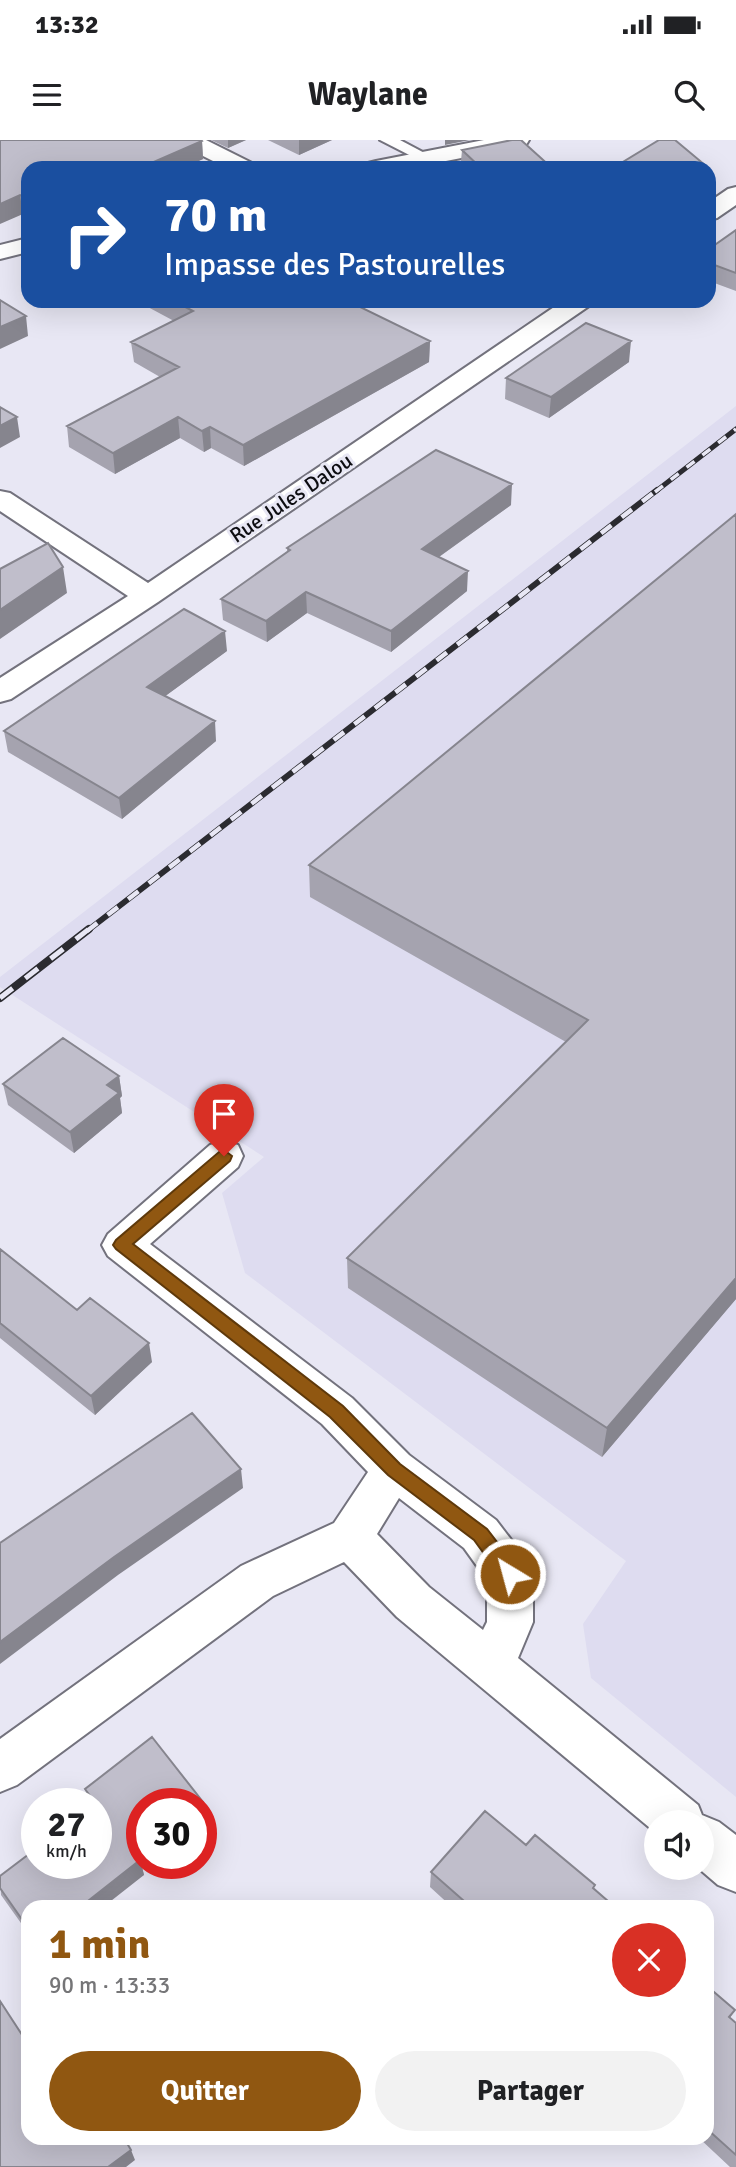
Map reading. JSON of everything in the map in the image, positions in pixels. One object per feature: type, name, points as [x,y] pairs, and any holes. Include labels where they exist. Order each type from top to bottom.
[{"type":"street","points":[[189,140],[230,161]]},
{"type":"street","points":[[411,161],[518,140]]},
{"type":"street","points":[[716,208],[736,194]]},
{"type":"street","points":[[0,252],[21,246]]},
{"type":"street","name":"Rue Jules Dalou","points":[[0,692],[148,596],[570,308]]},
{"type":"street","points":[[0,499],[148,596]]},
{"type":"street","points":[[224,1156],[122,1245],[337,1411],[394,1469],[480,1534],[510,1574],[510,1622],[491,1665]]},
{"type":"street","points":[[0,1768],[257,1581],[350,1537],[394,1469]]},
{"type":"street","points":[[350,1537],[413,1602],[666,1810]]},
{"type":"street","points":[[714,1849],[736,1867]]},
{"type":"lane","points":[[388,140],[426,158]]},
{"type":"shaded area","points":[[736,406],[736,1797],[591,1678],[583,1624],[626,1561],[245,1273],[222,1193],[264,1157],[0,987],[0,977]]},
{"type":"building","points":[[0,140],[202,141],[156,161],[21,161],[21,196],[0,204]]},
{"type":"building","points":[[521,140],[544,161],[474,161],[462,150]]},
{"type":"building","points":[[659,140],[675,140],[700,161],[624,161]]},
{"type":"building","points":[[736,230],[736,273],[716,266],[716,244]]},
{"type":"building","points":[[0,300],[26,316],[0,327]]},
{"type":"building","points":[[187,308],[362,308],[430,341],[243,445],[210,427],[202,431],[178,417],[113,453],[67,426],[179,367],[131,342],[193,311]]},
{"type":"building","points":[[586,323],[631,341],[551,397],[506,378]]},
{"type":"building","points":[[0,407],[17,417],[0,426]]},
{"type":"building","points":[[436,450],[512,484],[422,549],[468,571],[391,631],[306,592],[266,621],[221,599],[290,550],[287,548]]},
{"type":"building","points":[[736,514],[736,1278],[607,1428],[347,1258],[588,1020],[309,865]]},
{"type":"building","points":[[48,543],[63,567],[0,610],[0,569]]},
{"type":"building","points":[[184,609],[225,631],[147,687],[215,721],[119,798],[4,731]]},
{"type":"building","points":[[63,1038],[119,1076],[107,1085],[119,1093],[70,1132],[3,1084]]},
{"type":"building","points":[[0,1249],[77,1310],[90,1298],[149,1343],[91,1396],[0,1323]]},
{"type":"building","points":[[192,1413],[241,1469],[114,1557],[0,1642],[0,1543]]},
{"type":"building","points":[[152,1737],[192,1788],[126,1788],[126,1871],[89,1900],[21,1900],[21,1918],[0,1888],[0,1876],[21,1860],[21,1879],[112,1879],[112,1788],[86,1788]]},
{"type":"building","points":[[485,1811],[526,1845],[535,1835],[595,1885],[593,1888],[607,1900],[463,1900],[431,1872]]},
{"type":"building","points":[[714,1992],[735,2010],[729,2017],[736,2023],[736,2155],[714,2135]]},
{"type":"building","points":[[0,2001],[21,2033],[21,2145],[128,2145],[131,2150],[108,2167],[0,2167]]},
{"type":"railway","points":[[655,492],[736,429]]},
{"type":"railway","points":[[87,931],[657,490]]},
{"type":"railway","points":[[0,998],[89,929]]},
{"type":"route","points":[[224,1156],[122,1245],[337,1411],[394,1469],[480,1534],[510,1574]]}]
